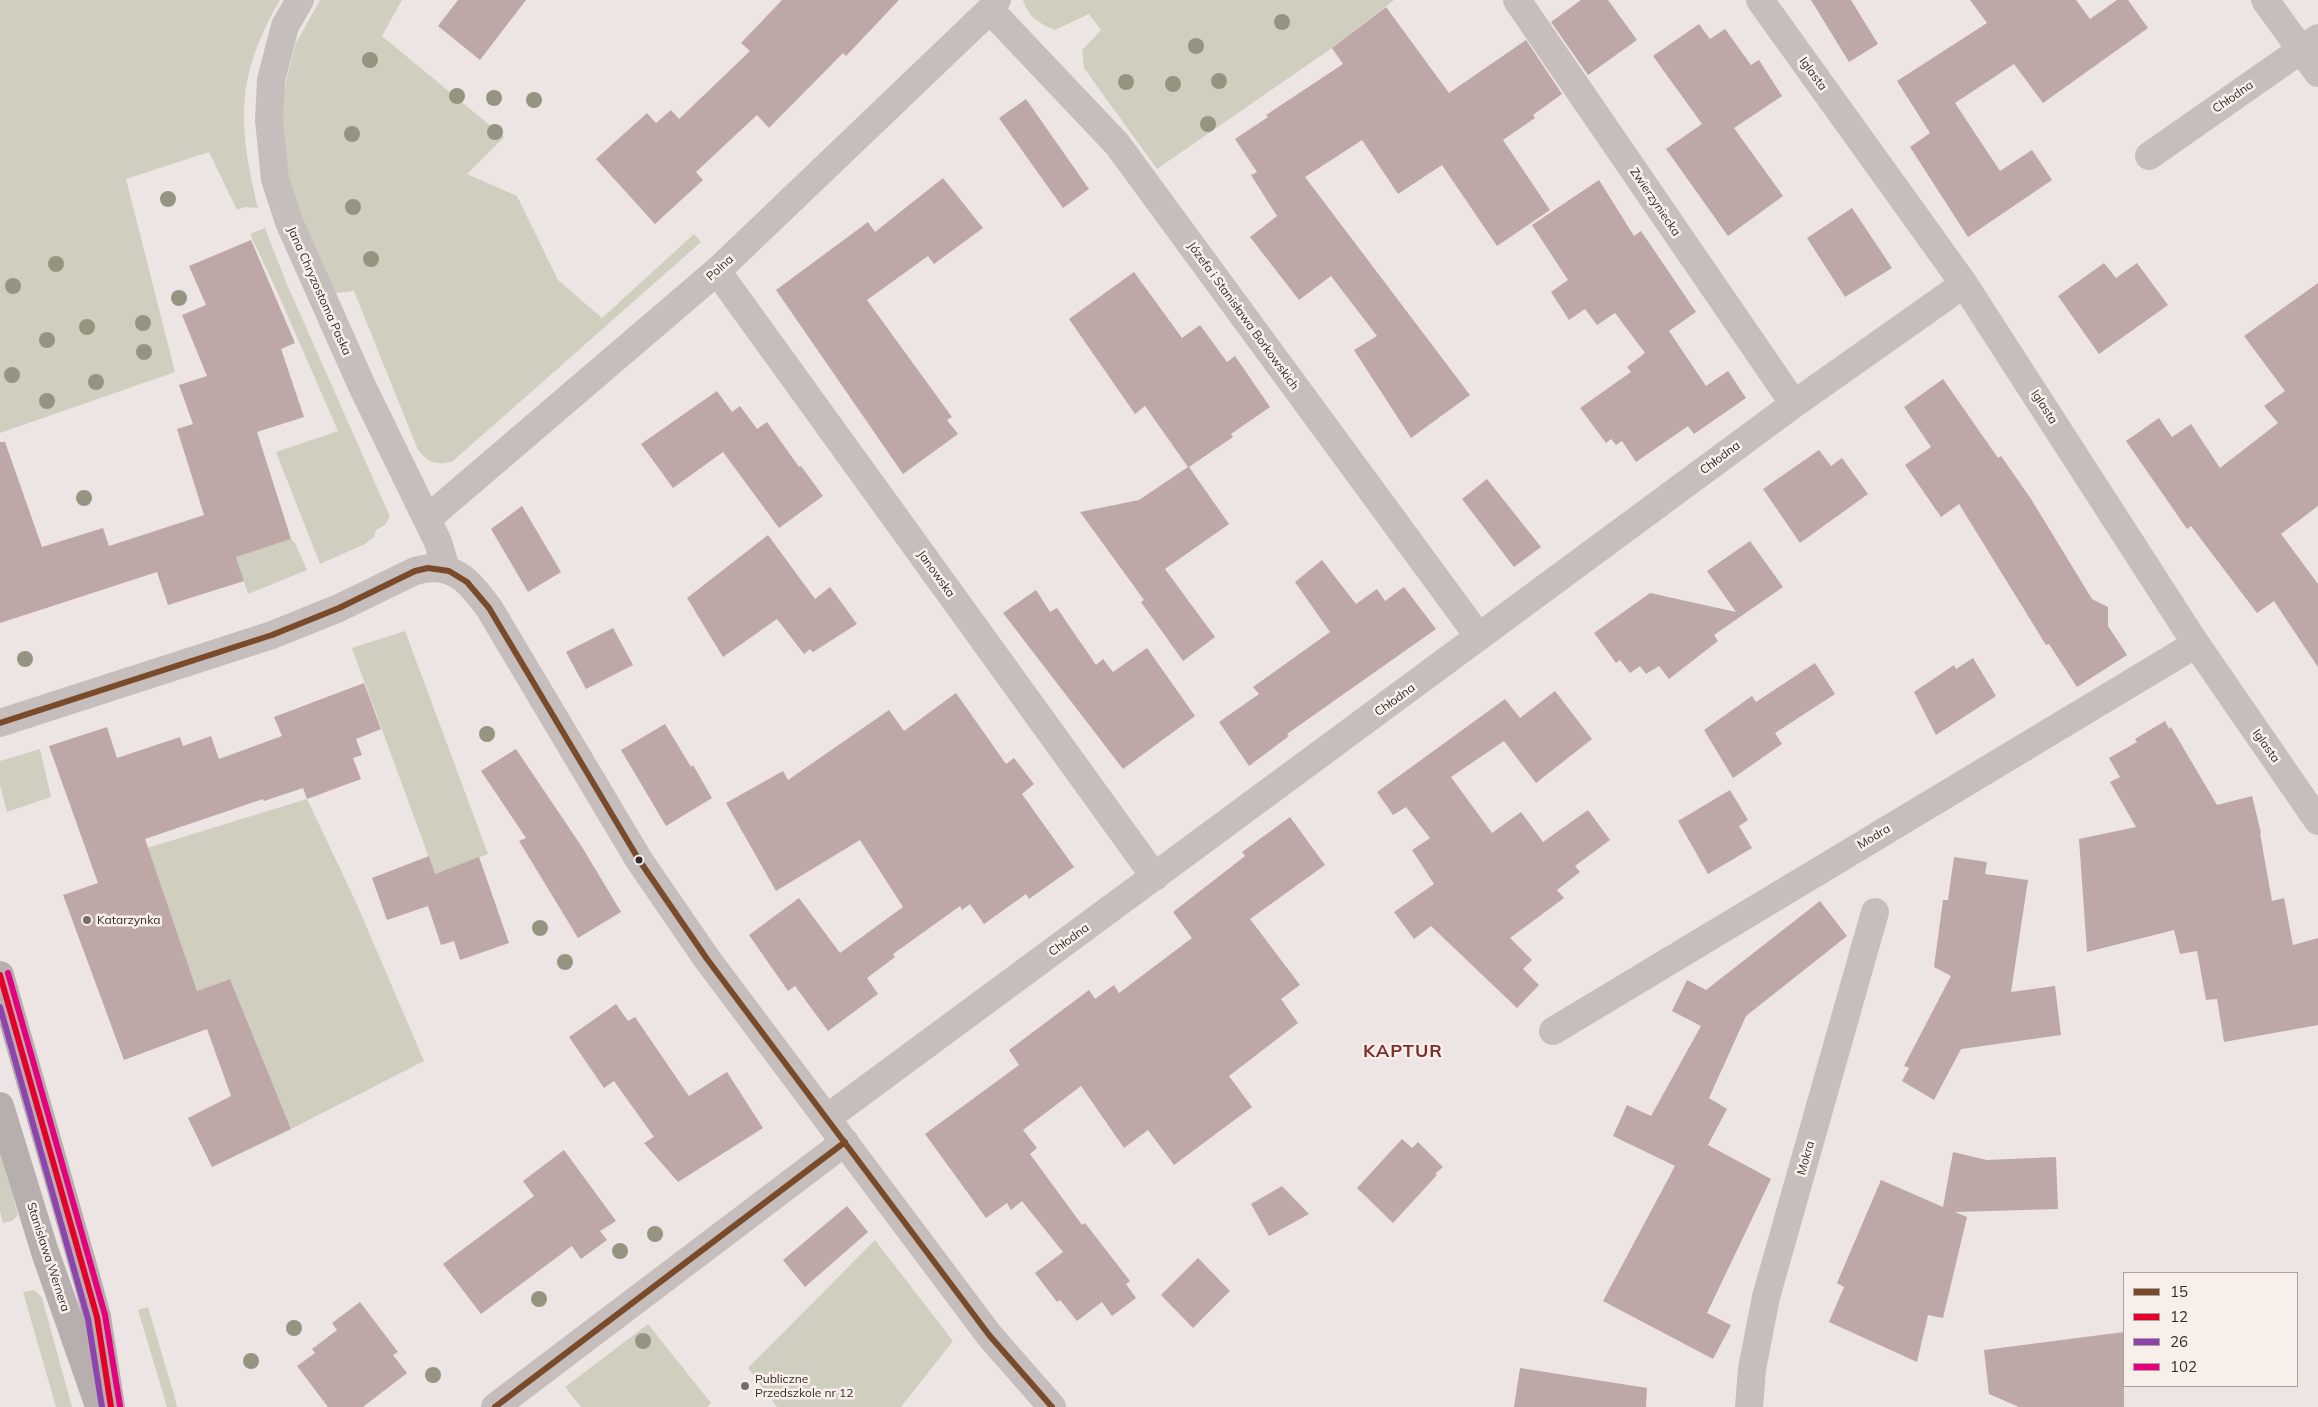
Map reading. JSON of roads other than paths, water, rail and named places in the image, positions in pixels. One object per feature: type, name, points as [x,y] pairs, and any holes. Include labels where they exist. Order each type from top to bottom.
[{"type":"street","name":"Jana Chryzostoma Paska","points":[[300,0],[285,26],[271,80],[269,120],[276,179],[289,222],[362,386],[438,542],[446,569]]},
{"type":"street","name":"Zwierzyniecka","points":[[1516,0],[1794,404]]},
{"type":"street","name":"Iglasta","points":[[1760,0],[1964,284],[2196,644],[2318,821]]},
{"type":"street","points":[[2265,0],[2310,44],[2318,73]]},
{"type":"street","name":"Polna","points":[[427,519],[717,271],[993,5]]},
{"type":"street","name":"Józefa i Stanisława Borkowskich","points":[[993,5],[1117,144],[1479,637]]},
{"type":"street","name":"Chłodna","points":[[2149,156],[2310,44]]},
{"type":"street","name":"Janowska","points":[[717,271],[1155,877]]},
{"type":"street","name":"Chłodna","points":[[827,1118],[1794,404],[1964,284]]},
{"type":"street","points":[[0,723],[272,635],[339,608],[415,571],[428,567],[446,569],[456,573],[472,586],[489,608],[639,860],[707,959],[989,1335],[1052,1407]]},
{"type":"street","name":"Modra","points":[[1553,1031],[2196,644]]},
{"type":"street","name":"Mokra","points":[[1750,1407],[1752,1369],[1766,1297],[1875,912]]},
{"type":"street","points":[[0,975],[86,1273],[96,1317],[111,1407]]},
{"type":"street","name":"Stanisława Wernera","points":[[0,1106],[40,1237],[99,1407]]},
{"type":"street","points":[[495,1407],[845,1142]]},
{"type":"place","name":"Katarzynka","points":[[87,920]]},
{"type":"place","name":"Publiczne Przedszkole nr 12","points":[[745,1386]]},
{"type":"district","name":"KAPTUR","points":[[1403,1052]]}]
